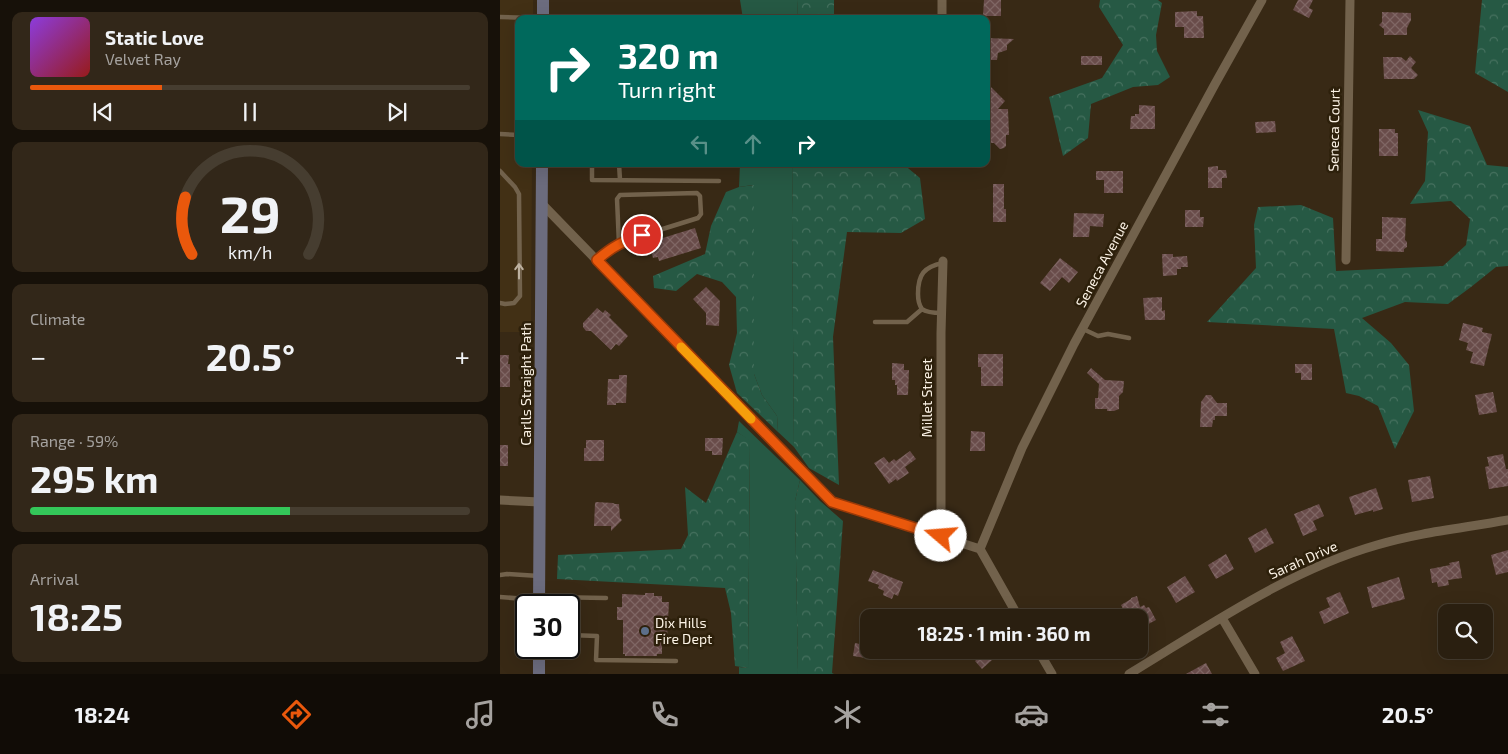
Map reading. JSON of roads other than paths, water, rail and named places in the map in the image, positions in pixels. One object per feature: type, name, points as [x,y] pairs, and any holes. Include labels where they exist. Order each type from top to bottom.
[{"type":"street","points":[[543,15],[544,0]]},
{"type":"street","points":[[942,0],[942,15]]},
{"type":"street","name":"Seneca Avenue","points":[[980,549],[1022,448],[1083,329],[1262,0]]},
{"type":"street","name":"Seneca Court","points":[[1346,260],[1350,0]]},
{"type":"street","name":"Carlls Straight Path","points":[[542,167],[540,576],[542,594]]},
{"type":"street","points":[[542,204],[832,502],[980,549],[1015,609]]},
{"type":"street","name":"Millet Street","points":[[941,536],[943,262]]},
{"type":"street","points":[[500,500],[540,502]]},
{"type":"street","name":"Sarah Drive","points":[[1129,674],[1284,582],[1334,560],[1378,545],[1508,520]]},
{"type":"street","points":[[1222,618],[1255,674]]},
{"type":"street","points":[[539,659],[539,674]]},
{"type":"street","points":[[1043,659],[1052,674]]},
{"type":"lane","points":[[500,17],[515,17]]},
{"type":"lane","points":[[500,134],[515,135]]},
{"type":"lane","points":[[592,167],[592,180],[719,181]]},
{"type":"lane","points":[[619,167],[620,180]]},
{"type":"lane","points":[[500,171],[519,194],[520,296],[514,303],[500,303]]},
{"type":"lane","points":[[597,260],[610,249],[619,244],[624,241],[698,218],[701,214],[700,196],[697,193],[620,195],[617,199],[619,244]]},
{"type":"lane","points":[[942,313],[926,312],[922,309],[918,298],[919,280],[926,270],[943,262]]},
{"type":"lane","points":[[875,322],[907,322],[922,309]]},
{"type":"lane","points":[[1083,329],[1098,336],[1108,334],[1129,338]]},
{"type":"lane","points":[[500,575],[540,576]]},
{"type":"lane","points":[[500,597],[515,598]]},
{"type":"lane","points":[[580,599],[606,598]]},
{"type":"lane","points":[[580,635],[597,636],[596,660],[676,661]]},
{"type":"place","name":"Dix Hills Fire Dept","points":[[645,631]]}]
